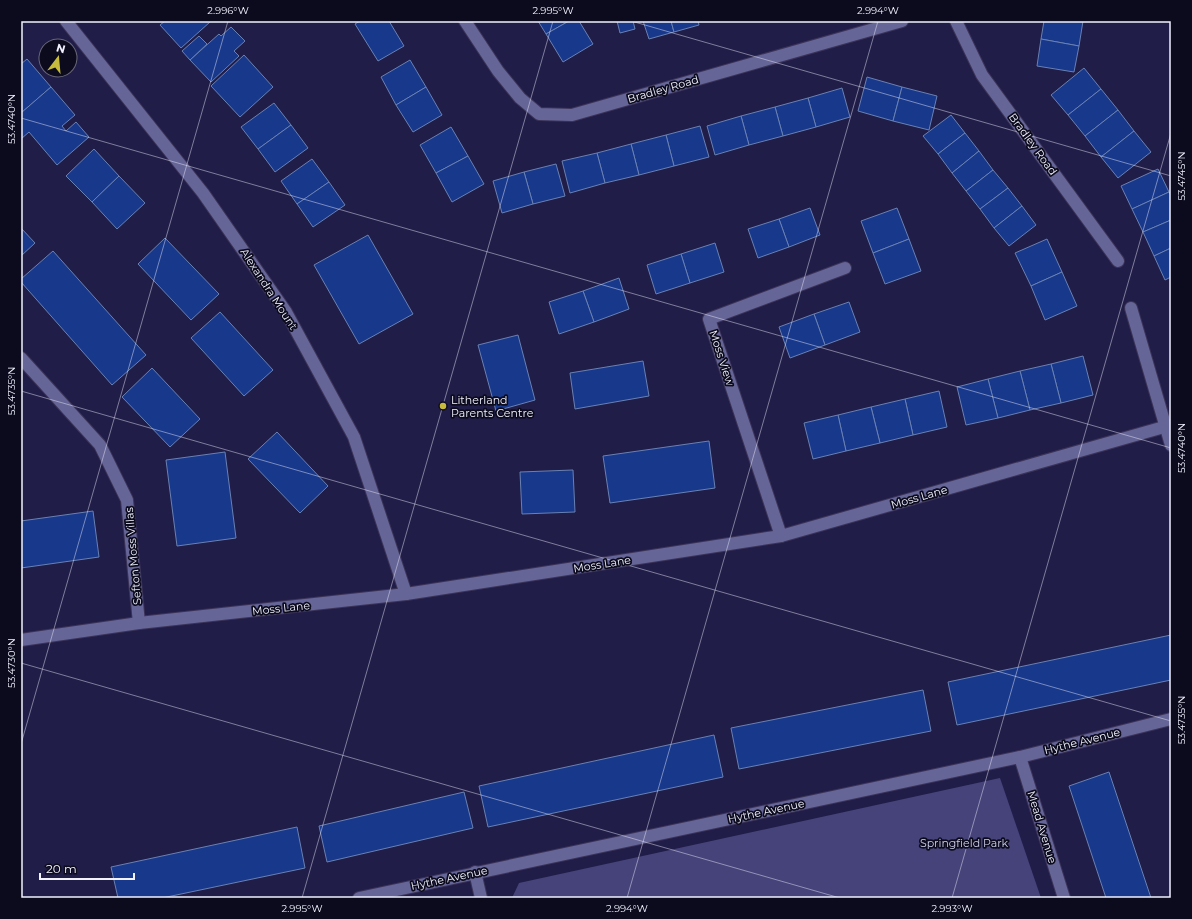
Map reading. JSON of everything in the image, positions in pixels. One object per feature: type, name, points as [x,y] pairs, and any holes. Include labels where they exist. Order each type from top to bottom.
[{"type":"street","name":"Alexandra Mount","points":[[66,21],[203,193],[286,312],[354,437],[406,594]]},
{"type":"street","name":"Bradley Road","points":[[464,21],[498,71],[520,98],[539,114],[572,115],[902,21]]},
{"type":"street","name":"Bradley Road","points":[[956,21],[982,75],[1118,260]]},
{"type":"street","name":"Moss View","points":[[781,536],[709,320],[845,268]]},
{"type":"street","points":[[1131,308],[1168,426],[1171,445]]},
{"type":"street","name":"Sefton Moss Villas","points":[[21,358],[100,445],[127,500],[139,623]]},
{"type":"street","name":"Moss Lane","points":[[21,640],[139,623],[406,594],[781,536],[1168,426]]},
{"type":"street","name":"Hythe Avenue","points":[[359,898],[475,872],[1020,757],[1171,719]]},
{"type":"street","name":"Mead Avenue","points":[[1020,757],[1064,898]]},
{"type":"street","points":[[475,872],[481,898]]},
{"type":"green space","name":"Springfield Park","points":[[1000,778],[1041,898],[512,898],[519,883]]},
{"type":"building","points":[[165,21],[210,22],[181,48],[160,25]]},
{"type":"building","points":[[360,21],[389,21],[404,46],[378,61],[355,24]]},
{"type":"building","points":[[538,21],[569,21],[546,34]]},
{"type":"building","points":[[569,21],[579,21],[593,44],[563,62],[546,34]]},
{"type":"building","points":[[617,21],[633,21],[635,29],[620,33]]},
{"type":"building","points":[[643,21],[671,21],[674,32],[649,39]]},
{"type":"building","points":[[671,21],[698,21],[699,25],[674,32]]},
{"type":"building","points":[[1044,21],[1083,21],[1079,46],[1041,39]]},
{"type":"building","points":[[231,27],[245,41],[234,51],[239,56],[211,82],[190,60],[219,34],[221,36]]},
{"type":"building","points":[[199,36],[207,44],[190,60],[182,51]]},
{"type":"building","points":[[1041,39],[1079,46],[1074,72],[1037,66]]},
{"type":"building","points":[[244,55],[273,87],[240,117],[211,86]]},
{"type":"building","points":[[27,59],[38,72],[38,78],[43,78],[51,87],[21,113],[21,64]]},
{"type":"building","points":[[410,60],[426,87],[396,105],[381,77]]},
{"type":"building","points":[[1084,68],[1101,89],[1068,115],[1051,95]]},
{"type":"building","points":[[867,77],[902,87],[893,121],[858,111]]},
{"type":"building","points":[[51,87],[75,115],[62,126],[66,131],[76,122],[89,137],[57,165],[29,132],[21,139],[21,113]]},
{"type":"building","points":[[426,87],[442,115],[413,132],[396,105]]},
{"type":"building","points":[[902,87],[937,96],[929,130],[893,121]]},
{"type":"building","points":[[842,88],[850,117],[816,127],[808,98]]},
{"type":"building","points":[[1101,89],[1118,110],[1085,136],[1068,115]]},
{"type":"building","points":[[808,98],[816,127],[783,136],[775,107]]},
{"type":"building","points":[[274,103],[291,125],[258,149],[241,127]]},
{"type":"building","points":[[775,107],[783,136],[749,145],[741,116]]},
{"type":"building","points":[[1118,110],[1134,131],[1101,157],[1085,136]]},
{"type":"building","points":[[951,115],[965,133],[938,154],[923,136]]},
{"type":"building","points":[[741,116],[749,145],[715,155],[707,126]]},
{"type":"building","points":[[291,125],[308,148],[275,172],[258,149]]},
{"type":"building","points":[[700,126],[709,157],[674,166],[666,135]]},
{"type":"building","points":[[451,127],[468,156],[436,173],[420,145]]},
{"type":"building","points":[[1134,131],[1151,152],[1118,178],[1101,157]]},
{"type":"building","points":[[965,133],[979,151],[952,173],[938,154]]},
{"type":"building","points":[[666,135],[674,166],[639,175],[631,144]]},
{"type":"building","points":[[631,144],[639,175],[605,183],[597,153]]},
{"type":"building","points":[[94,149],[119,176],[92,202],[66,176]]},
{"type":"building","points":[[979,151],[993,170],[966,191],[952,173]]},
{"type":"building","points":[[597,153],[605,183],[570,193],[562,161]]},
{"type":"building","points":[[468,156],[484,184],[452,202],[436,173]]},
{"type":"building","points":[[312,159],[329,182],[297,204],[281,181]]},
{"type":"building","points":[[556,164],[565,196],[533,204],[524,172]]},
{"type":"building","points":[[1158,169],[1169,192],[1132,209],[1121,186]]},
{"type":"building","points":[[993,170],[1008,188],[980,209],[966,191]]},
{"type":"building","points":[[524,172],[533,204],[502,213],[493,181]]},
{"type":"building","points":[[119,176],[145,203],[117,229],[92,202]]},
{"type":"building","points":[[329,182],[345,205],[313,227],[297,204]]},
{"type":"building","points":[[1008,188],[1022,206],[994,228],[980,209]]},
{"type":"building","points":[[1169,192],[1171,195],[1171,220],[1143,232],[1132,209]]},
{"type":"building","points":[[1022,206],[1036,225],[1009,246],[994,228]]},
{"type":"building","points":[[810,208],[820,235],[789,247],[779,219]]},
{"type":"building","points":[[897,208],[909,239],[873,253],[861,221]]},
{"type":"building","points":[[779,219],[789,247],[758,258],[748,229]]},
{"type":"building","points":[[1171,220],[1171,248],[1154,256],[1143,232]]},
{"type":"building","points":[[21,228],[35,243],[21,256]]},
{"type":"building","points":[[368,235],[413,314],[359,344],[314,265]]},
{"type":"building","points":[[165,238],[219,294],[191,320],[138,264]]},
{"type":"building","points":[[909,239],[921,271],[885,284],[873,253]]},
{"type":"building","points":[[1047,239],[1062,272],[1031,286],[1015,253]]},
{"type":"building","points":[[715,243],[724,272],[690,283],[681,254]]},
{"type":"building","points":[[1171,248],[1171,277],[1165,280],[1154,256]]},
{"type":"building","points":[[53,251],[146,355],[112,385],[21,282],[21,279]]},
{"type":"building","points":[[681,254],[690,283],[656,294],[647,265]]},
{"type":"building","points":[[1062,272],[1077,306],[1045,320],[1031,286]]},
{"type":"building","points":[[619,278],[629,309],[594,322],[583,291]]},
{"type":"building","points":[[583,291],[594,322],[559,334],[549,302]]},
{"type":"building","points":[[849,302],[860,332],[825,345],[814,314]]},
{"type":"building","points":[[220,312],[273,370],[244,396],[191,338]]},
{"type":"building","points":[[814,314],[825,345],[790,358],[779,327]]},
{"type":"building","points":[[518,335],[535,400],[496,411],[478,345]]},
{"type":"building","points":[[1083,356],[1093,395],[1061,403],[1051,364]]},
{"type":"building","points":[[643,361],[649,396],[575,409],[570,373]]},
{"type":"building","points":[[1051,364],[1061,403],[1030,410],[1020,371]]},
{"type":"building","points":[[152,368],[200,419],[170,447],[122,397]]},
{"type":"building","points":[[1020,371],[1030,410],[998,418],[988,379]]},
{"type":"building","points":[[988,379],[998,418],[966,425],[957,387]]},
{"type":"building","points":[[939,391],[947,427],[913,435],[905,399]]},
{"type":"building","points":[[905,399],[913,435],[880,443],[871,407]]},
{"type":"building","points":[[871,407],[880,443],[846,451],[838,415]]},
{"type":"building","points":[[838,415],[846,451],[813,459],[804,423]]},
{"type":"building","points":[[277,432],[328,486],[300,513],[248,459]]},
{"type":"building","points":[[709,441],[715,488],[610,503],[603,456]]},
{"type":"building","points":[[225,452],[236,538],[177,546],[166,460]]},
{"type":"building","points":[[573,470],[575,512],[522,514],[520,472]]},
{"type":"building","points":[[93,511],[99,557],[21,568],[21,521]]},
{"type":"building","points":[[1171,635],[1171,680],[957,725],[948,682]]},
{"type":"building","points":[[923,690],[931,731],[739,769],[731,728]]},
{"type":"building","points":[[714,735],[723,777],[488,827],[479,786]]},
{"type":"building","points":[[1109,772],[1151,898],[1106,898],[1069,786]]},
{"type":"building","points":[[464,792],[473,828],[327,862],[319,826]]},
{"type":"building","points":[[297,827],[305,868],[162,898],[118,898],[111,867]]},
{"type":"place","name":"Litherland Parents Centre","points":[[443,406]]}]
